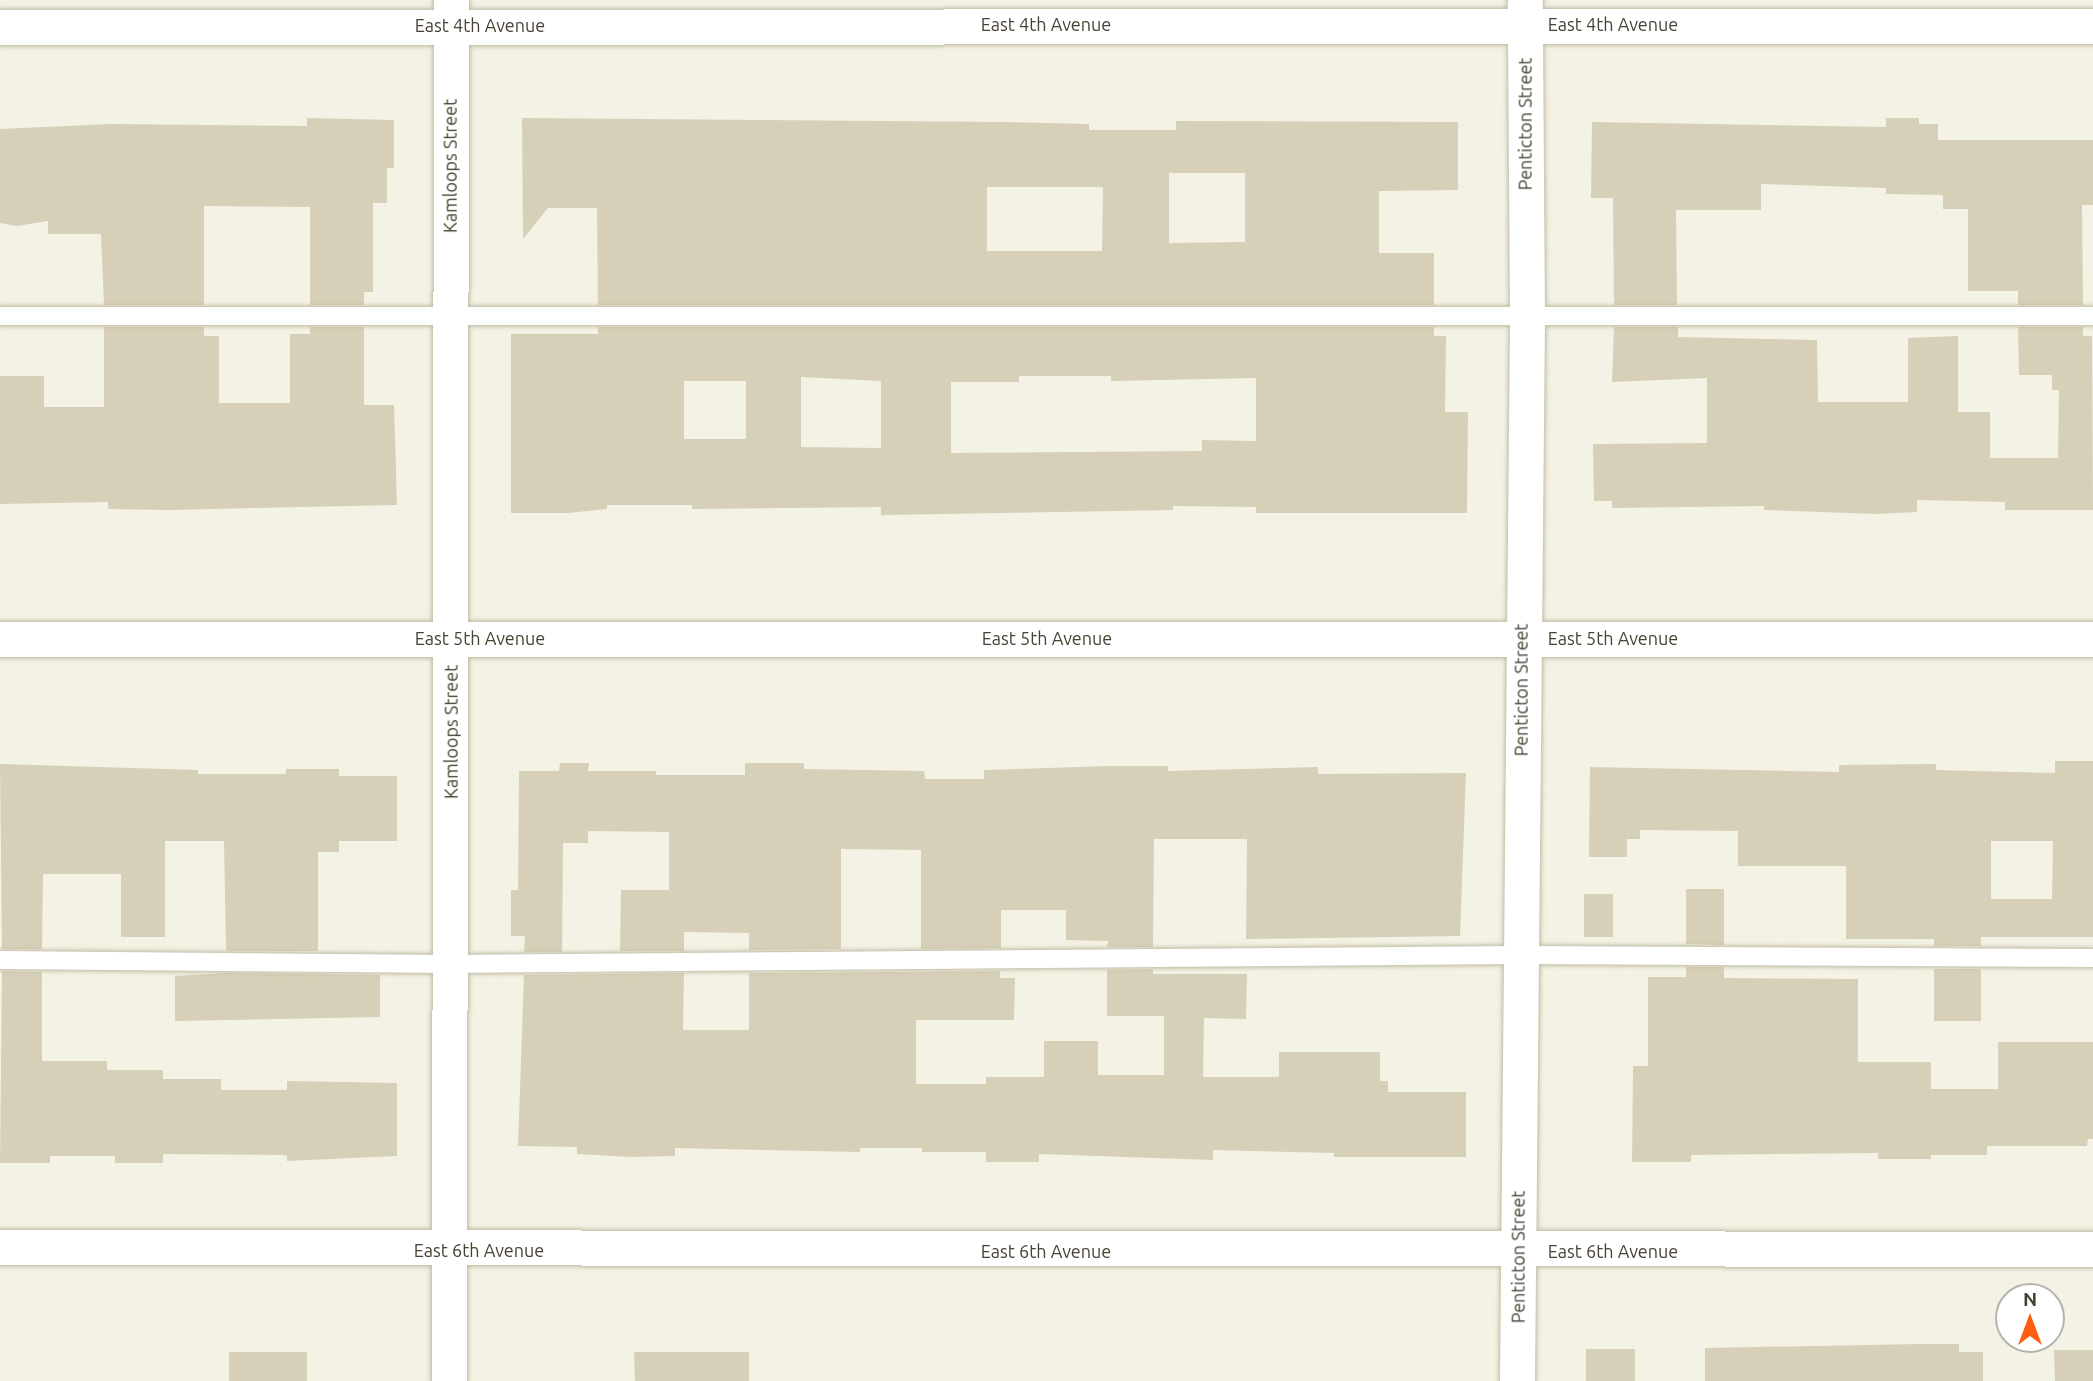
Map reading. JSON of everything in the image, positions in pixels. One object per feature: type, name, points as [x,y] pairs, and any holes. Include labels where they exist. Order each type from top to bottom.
[{"type":"street","name":"East 4th Avenue","points":[[0,27],[451,13],[1525,12],[2093,26]]},
{"type":"street","name":"Penticton Street","points":[[1517,1381],[1527,317],[1525,12]]},
{"type":"street","name":"Kamloops Street","points":[[449,1381],[451,13]]},
{"type":"street","name":"East 5th Avenue","points":[[0,639],[2093,639]]},
{"type":"street","name":"East 6th Avenue","points":[[0,1247],[449,1250],[2093,1250]]},
{"type":"lane","points":[[0,316],[449,313],[2093,316]]},
{"type":"lane","points":[[0,960],[450,964],[1519,955],[2093,958]]},
{"type":"building","points":[[307,118],[394,120],[394,168],[387,168],[387,203],[373,203],[373,292],[364,292],[364,305],[310,305],[310,207],[204,206],[204,305],[104,305],[101,234],[48,234],[48,221],[17,226],[0,223],[0,129],[111,124],[307,126]]},
{"type":"building","points":[[522,118],[1003,122],[1089,124],[1089,130],[1176,130],[1176,121],[1458,122],[1458,190],[1379,191],[1379,253],[1434,253],[1434,305],[598,305],[597,208],[548,208],[523,239]],"holes":[[[1169,173],[1245,173],[1245,242],[1169,243]],[[987,187],[1103,187],[1102,251],[987,251]]]},
{"type":"building","points":[[1886,118],[1919,118],[1919,124],[1938,124],[1938,140],[2093,140],[2093,205],[2082,205],[2083,305],[2018,305],[2018,291],[1968,291],[1968,209],[1943,209],[1943,195],[1886,194],[1886,188],[1761,184],[1761,210],[1676,210],[1677,305],[1614,305],[1613,198],[1591,198],[1592,122],[1886,127]]},
{"type":"building","points":[[104,327],[204,327],[204,336],[219,336],[219,403],[290,403],[290,334],[310,334],[310,327],[364,327],[364,405],[394,405],[397,505],[168,510],[108,509],[108,502],[0,504],[0,376],[44,376],[44,407],[104,407]]},
{"type":"building","points":[[598,327],[1434,327],[1434,336],[1446,336],[1445,412],[1468,412],[1467,513],[1256,513],[1256,507],[1173,506],[1173,510],[881,515],[881,507],[692,509],[692,505],[607,505],[607,509],[568,513],[511,513],[511,334],[598,334]],"holes":[[[1019,376],[1111,376],[1111,381],[1256,378],[1256,441],[1202,440],[1202,451],[951,453],[951,382],[1019,382]],[[801,377],[881,381],[881,448],[801,447]],[[684,381],[746,381],[746,439],[684,439]]]},
{"type":"building","points":[[1614,327],[1678,327],[1678,337],[1817,340],[1818,402],[1908,402],[1908,338],[1958,336],[1958,412],[1990,412],[1990,458],[2058,458],[2059,390],[2052,390],[2052,375],[2019,375],[2018,327],[2083,327],[2083,336],[2092,336],[2093,510],[2005,510],[2005,502],[1917,500],[1917,512],[1877,514],[1764,510],[1764,506],[1612,508],[1612,501],[1594,501],[1593,444],[1707,443],[1707,378],[1612,382]]},
{"type":"building","points":[[2055,761],[2093,761],[2093,937],[1981,937],[1981,946],[1934,946],[1934,939],[1846,939],[1846,866],[1738,866],[1738,831],[1640,830],[1640,839],[1627,839],[1627,857],[1589,857],[1590,767],[1839,772],[1839,765],[1936,764],[1936,770],[2055,773]],"holes":[[[1991,841],[2053,841],[2052,899],[1991,899]]]},
{"type":"building","points":[[560,763],[589,763],[588,771],[656,771],[656,775],[745,775],[745,763],[804,763],[804,769],[924,771],[925,779],[984,779],[984,770],[1108,766],[1168,766],[1168,771],[1318,767],[1318,774],[1466,773],[1460,936],[1246,939],[1247,839],[1154,839],[1153,947],[1107,947],[1108,941],[1066,940],[1066,910],[1001,910],[1001,948],[921,949],[921,850],[841,849],[841,949],[749,950],[749,933],[684,932],[684,951],[620,951],[621,890],[669,890],[669,832],[588,831],[588,843],[563,843],[562,952],[524,952],[525,936],[511,936],[511,890],[518,890],[519,771],[559,771]]},
{"type":"building","points":[[0,764],[198,770],[198,774],[286,774],[286,769],[339,769],[339,776],[397,776],[397,841],[339,841],[339,852],[318,852],[318,951],[226,951],[224,841],[165,841],[165,937],[121,937],[121,874],[43,874],[42,949],[2,949]]},
{"type":"building","points":[[1686,889],[1724,889],[1724,945],[1686,944]]},
{"type":"building","points":[[1584,894],[1613,894],[1613,937],[1584,937]]},
{"type":"building","points":[[1686,967],[1724,967],[1724,978],[1858,979],[1858,1062],[1931,1062],[1931,1089],[1998,1089],[1998,1042],[2093,1042],[2093,1139],[2088,1139],[2087,1146],[1987,1146],[1987,1155],[1931,1155],[1931,1159],[1878,1159],[1878,1153],[1691,1155],[1691,1162],[1632,1162],[1633,1066],[1648,1066],[1648,977],[1686,977]]},
{"type":"building","points":[[1153,969],[1153,974],[1247,974],[1246,1019],[1204,1018],[1203,1077],[1279,1077],[1279,1052],[1380,1052],[1380,1081],[1388,1081],[1388,1092],[1466,1092],[1466,1157],[1334,1157],[1334,1153],[1213,1150],[1213,1160],[1039,1154],[1039,1162],[986,1162],[986,1152],[922,1152],[922,1148],[860,1148],[860,1152],[675,1148],[675,1156],[631,1157],[577,1154],[577,1147],[518,1146],[524,975],[684,973],[683,1030],[749,1030],[749,973],[1000,971],[1000,978],[1015,978],[1014,1020],[916,1020],[916,1084],[986,1084],[986,1077],[1044,1077],[1044,1041],[1098,1041],[1098,1075],[1164,1075],[1164,1016],[1107,1016],[1107,970]]},
{"type":"building","points":[[1934,969],[1981,969],[1981,1021],[1934,1021]]},
{"type":"building","points":[[2,971],[42,972],[42,1061],[107,1061],[107,1070],[163,1070],[163,1079],[221,1079],[221,1090],[287,1090],[287,1081],[397,1083],[397,1156],[287,1161],[287,1155],[163,1154],[163,1163],[115,1163],[115,1156],[50,1156],[50,1163],[0,1163]]},
{"type":"building","points":[[226,973],[380,975],[380,1017],[175,1021],[175,976]]},
{"type":"building","points":[[1959,1344],[1959,1352],[1983,1352],[1983,1381],[1705,1381],[1705,1348]]},
{"type":"building","points":[[1586,1349],[1635,1349],[1635,1381],[1586,1381]]},
{"type":"building","points":[[2065,1350],[2093,1350],[2093,1381],[2055,1381],[2054,1353],[2065,1353]]},
{"type":"building","points":[[229,1352],[307,1352],[307,1381],[229,1381]]},
{"type":"building","points":[[634,1352],[749,1352],[749,1381],[635,1381]]}]
